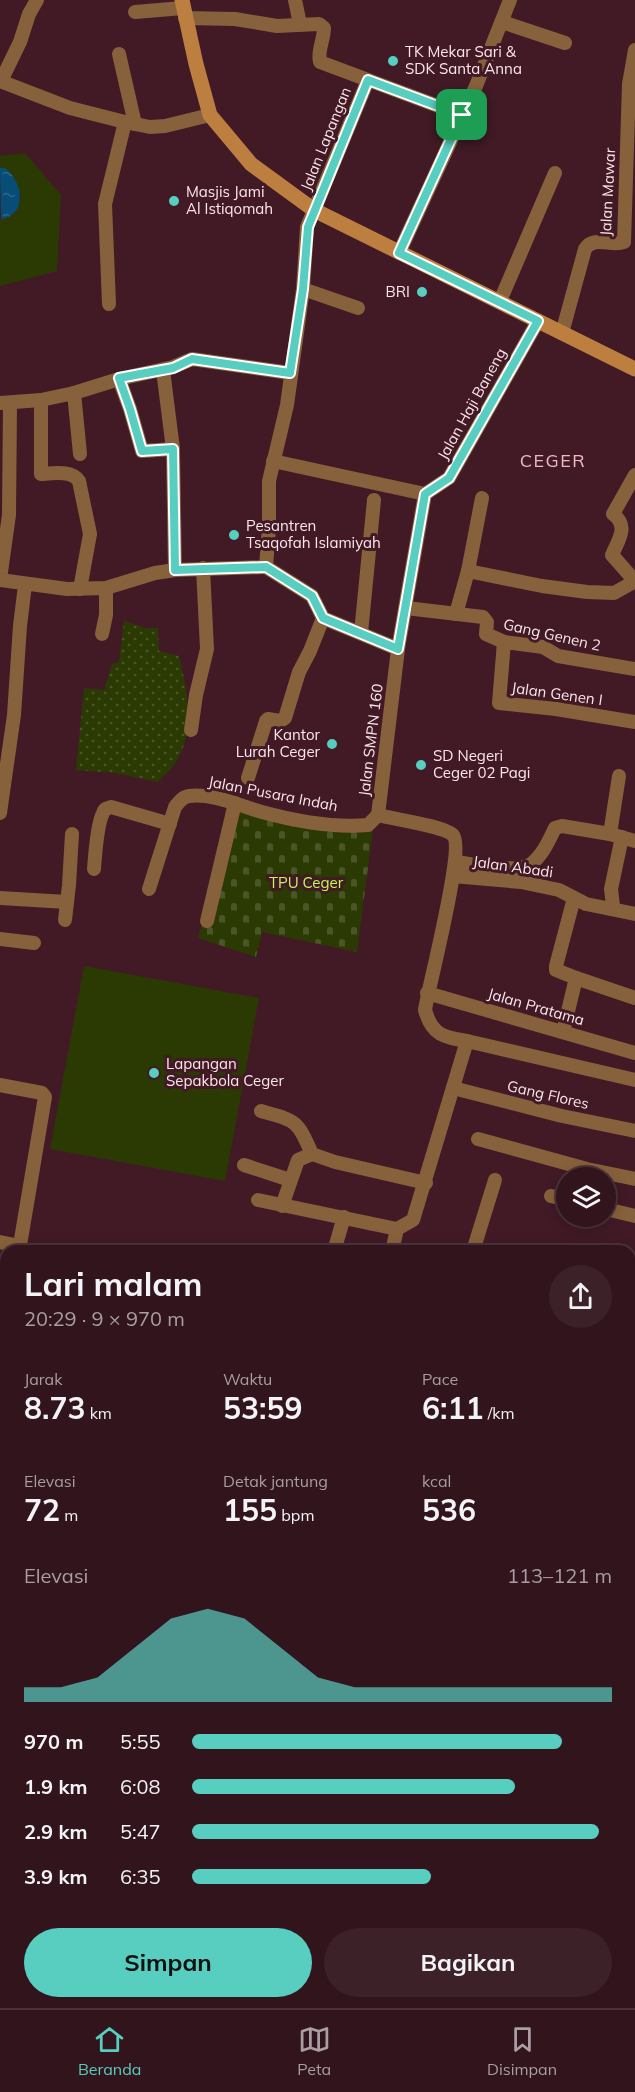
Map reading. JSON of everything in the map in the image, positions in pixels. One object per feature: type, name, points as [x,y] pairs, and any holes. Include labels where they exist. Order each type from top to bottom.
[{"type":"main road","points":[[184,9],[210,115],[251,164],[314,210],[635,369]]},
{"type":"street","points":[[37,0],[29,14],[20,42],[0,81],[70,108],[150,127],[165,126],[210,115]]},
{"type":"street","points":[[295,0],[300,24]]},
{"type":"street","points":[[399,253],[476,86],[510,0]]},
{"type":"street","points":[[135,12],[184,9],[277,26],[319,24],[324,28],[320,62],[462,115]]},
{"type":"street","points":[[502,22],[565,43]]},
{"type":"street","name":"Jalan Mawar","points":[[562,333],[585,249],[589,243],[595,241],[629,244],[629,84],[635,50]]},
{"type":"street","points":[[109,304],[105,204],[130,123],[119,54]]},
{"type":"street","name":"Jalan Lapangan","points":[[314,210],[368,80]]},
{"type":"street","points":[[500,301],[555,173]]},
{"type":"street","points":[[266,567],[269,481],[286,405],[303,289],[305,243],[314,210]]},
{"type":"street","points":[[303,289],[358,308]]},
{"type":"street","name":"Jalan Haji Baneng","points":[[425,494],[449,478],[538,321]]},
{"type":"street","points":[[290,373],[192,359],[163,370],[119,378],[74,393],[41,400],[5,403],[5,514],[0,580],[26,585],[80,589],[106,588],[155,573],[175,570],[266,567],[312,596],[323,618],[398,649]]},
{"type":"street","points":[[163,370],[173,449],[175,570]]},
{"type":"street","points":[[119,378],[142,451],[173,449]]},
{"type":"street","points":[[74,393],[80,454]]},
{"type":"street","points":[[41,400],[41,474],[63,473],[75,476],[79,481],[90,534],[80,589]]},
{"type":"street","points":[[273,461],[425,494]]},
{"type":"street","points":[[468,571],[542,586],[587,592],[614,593],[632,583],[612,555],[623,530],[622,523],[613,514],[635,475]]},
{"type":"street","name":"Jalan SMPN 160","points":[[425,494],[398,649],[378,815],[438,828],[451,834],[456,841],[454,869],[427,993],[425,1010],[429,1024],[438,1034],[635,1080]]},
{"type":"street","points":[[456,614],[468,571],[482,498]]},
{"type":"street","points":[[361,633],[374,500]]},
{"type":"street","points":[[191,730],[194,702],[207,649],[203,568]]},
{"type":"street","points":[[0,813],[3,762],[14,715],[20,626],[26,585]]},
{"type":"street","points":[[102,634],[106,615],[106,588]]},
{"type":"street","name":"Gang Genen 2","points":[[406,608],[483,617],[487,622],[486,634],[504,642],[543,646],[558,656],[635,669]]},
{"type":"street","points":[[248,778],[266,721],[268,719],[280,721],[285,718],[299,672],[323,618]]},
{"type":"street","name":"Jalan Genen I","points":[[504,642],[499,703],[556,709],[635,722]]},
{"type":"street","points":[[613,906],[611,889],[623,837],[619,776]]},
{"type":"street","name":"Jalan Pusara Indah","points":[[148,889],[175,807],[181,799],[189,796],[235,803],[263,812],[294,818],[357,826],[368,825],[378,815]]},
{"type":"street","points":[[207,921],[235,803]]},
{"type":"street","points":[[94,869],[102,813],[106,809],[111,807],[170,824]]},
{"type":"street","points":[[454,869],[516,868],[530,865],[540,855],[555,828],[562,826],[623,837]]},
{"type":"street","points":[[65,920],[72,834]]},
{"type":"street","name":"Jalan Abadi","points":[[454,869],[558,890],[597,907],[635,914]]},
{"type":"street","points":[[0,898],[67,902]]},
{"type":"street","points":[[574,898],[556,970],[635,998]]},
{"type":"street","points":[[0,939],[34,943]]},
{"type":"street","points":[[563,1032],[576,978]]},
{"type":"street","name":"Jalan Pratama","points":[[427,993],[635,1053]]},
{"type":"street","points":[[258,1200],[398,1229],[413,1220],[467,1041]]},
{"type":"street","points":[[0,1085],[42,1093],[45,1097],[20,1245]]},
{"type":"street","name":"Gang Flores","points":[[453,1088],[562,1116],[635,1131]]},
{"type":"street","points":[[261,1111],[291,1119],[298,1125],[312,1154]]},
{"type":"street","points":[[478,1139],[587,1169],[635,1179]]},
{"type":"street","points":[[282,1206],[298,1160],[312,1154],[335,1162],[426,1183]]},
{"type":"street","points":[[244,1165],[290,1179]]},
{"type":"street","points":[[475,1245],[495,1180]]},
{"type":"street","points":[[551,1196],[556,1197]]},
{"type":"street","points":[[616,1211],[635,1216]]},
{"type":"street","points":[[336,1245],[344,1217]]},
{"type":"street","points":[[394,1245],[398,1229]]},
{"type":"green space","points":[[25,153],[61,195],[57,271],[0,286],[0,219],[14,213],[21,198],[5,168],[0,168],[0,156]]},
{"type":"green space","points":[[124,621],[146,628],[158,628],[159,651],[179,656],[182,669],[188,711],[186,739],[174,765],[157,782],[116,773],[76,770],[84,688],[104,690],[112,664],[119,662]]},
{"type":"green space","name":"TPU Ceger","points":[[235,811],[328,829],[373,829],[357,952],[262,932],[256,957],[198,938]]},
{"type":"green space","name":"Lapangan Sepakbola Ceger","points":[[84,966],[259,998],[225,1181],[50,1149]]},
{"type":"water","points":[[0,168],[5,168],[16,181],[20,197],[16,211],[1,219]]},
{"type":"place","name":"TK Mekar Sari & SDK Santa Anna","points":[[393,61]]},
{"type":"place","name":"Masjis Jami Al Istiqomah","points":[[174,201]]},
{"type":"place","name":"BRI","points":[[422,292]]},
{"type":"place","name":"Pesantren Tsaqofah Islamiyah","points":[[234,535]]},
{"type":"place","name":"Kantor Lurah Ceger","points":[[332,744]]},
{"type":"place","name":"SD Negeri Ceger 02 Pagi","points":[[421,765]]},
{"type":"place","name":"Lapangan Sepakbola Ceger","points":[[154,1073]]},
{"type":"district","name":"CEGER","points":[[553,461]]},
{"type":"route","points":[[368,80],[462,115],[399,253],[538,321],[449,478],[425,494],[398,649],[323,618],[312,596],[266,567],[175,570],[173,449],[142,451],[119,378],[173,368],[192,359],[290,373],[303,289],[308,227],[368,80]]}]
